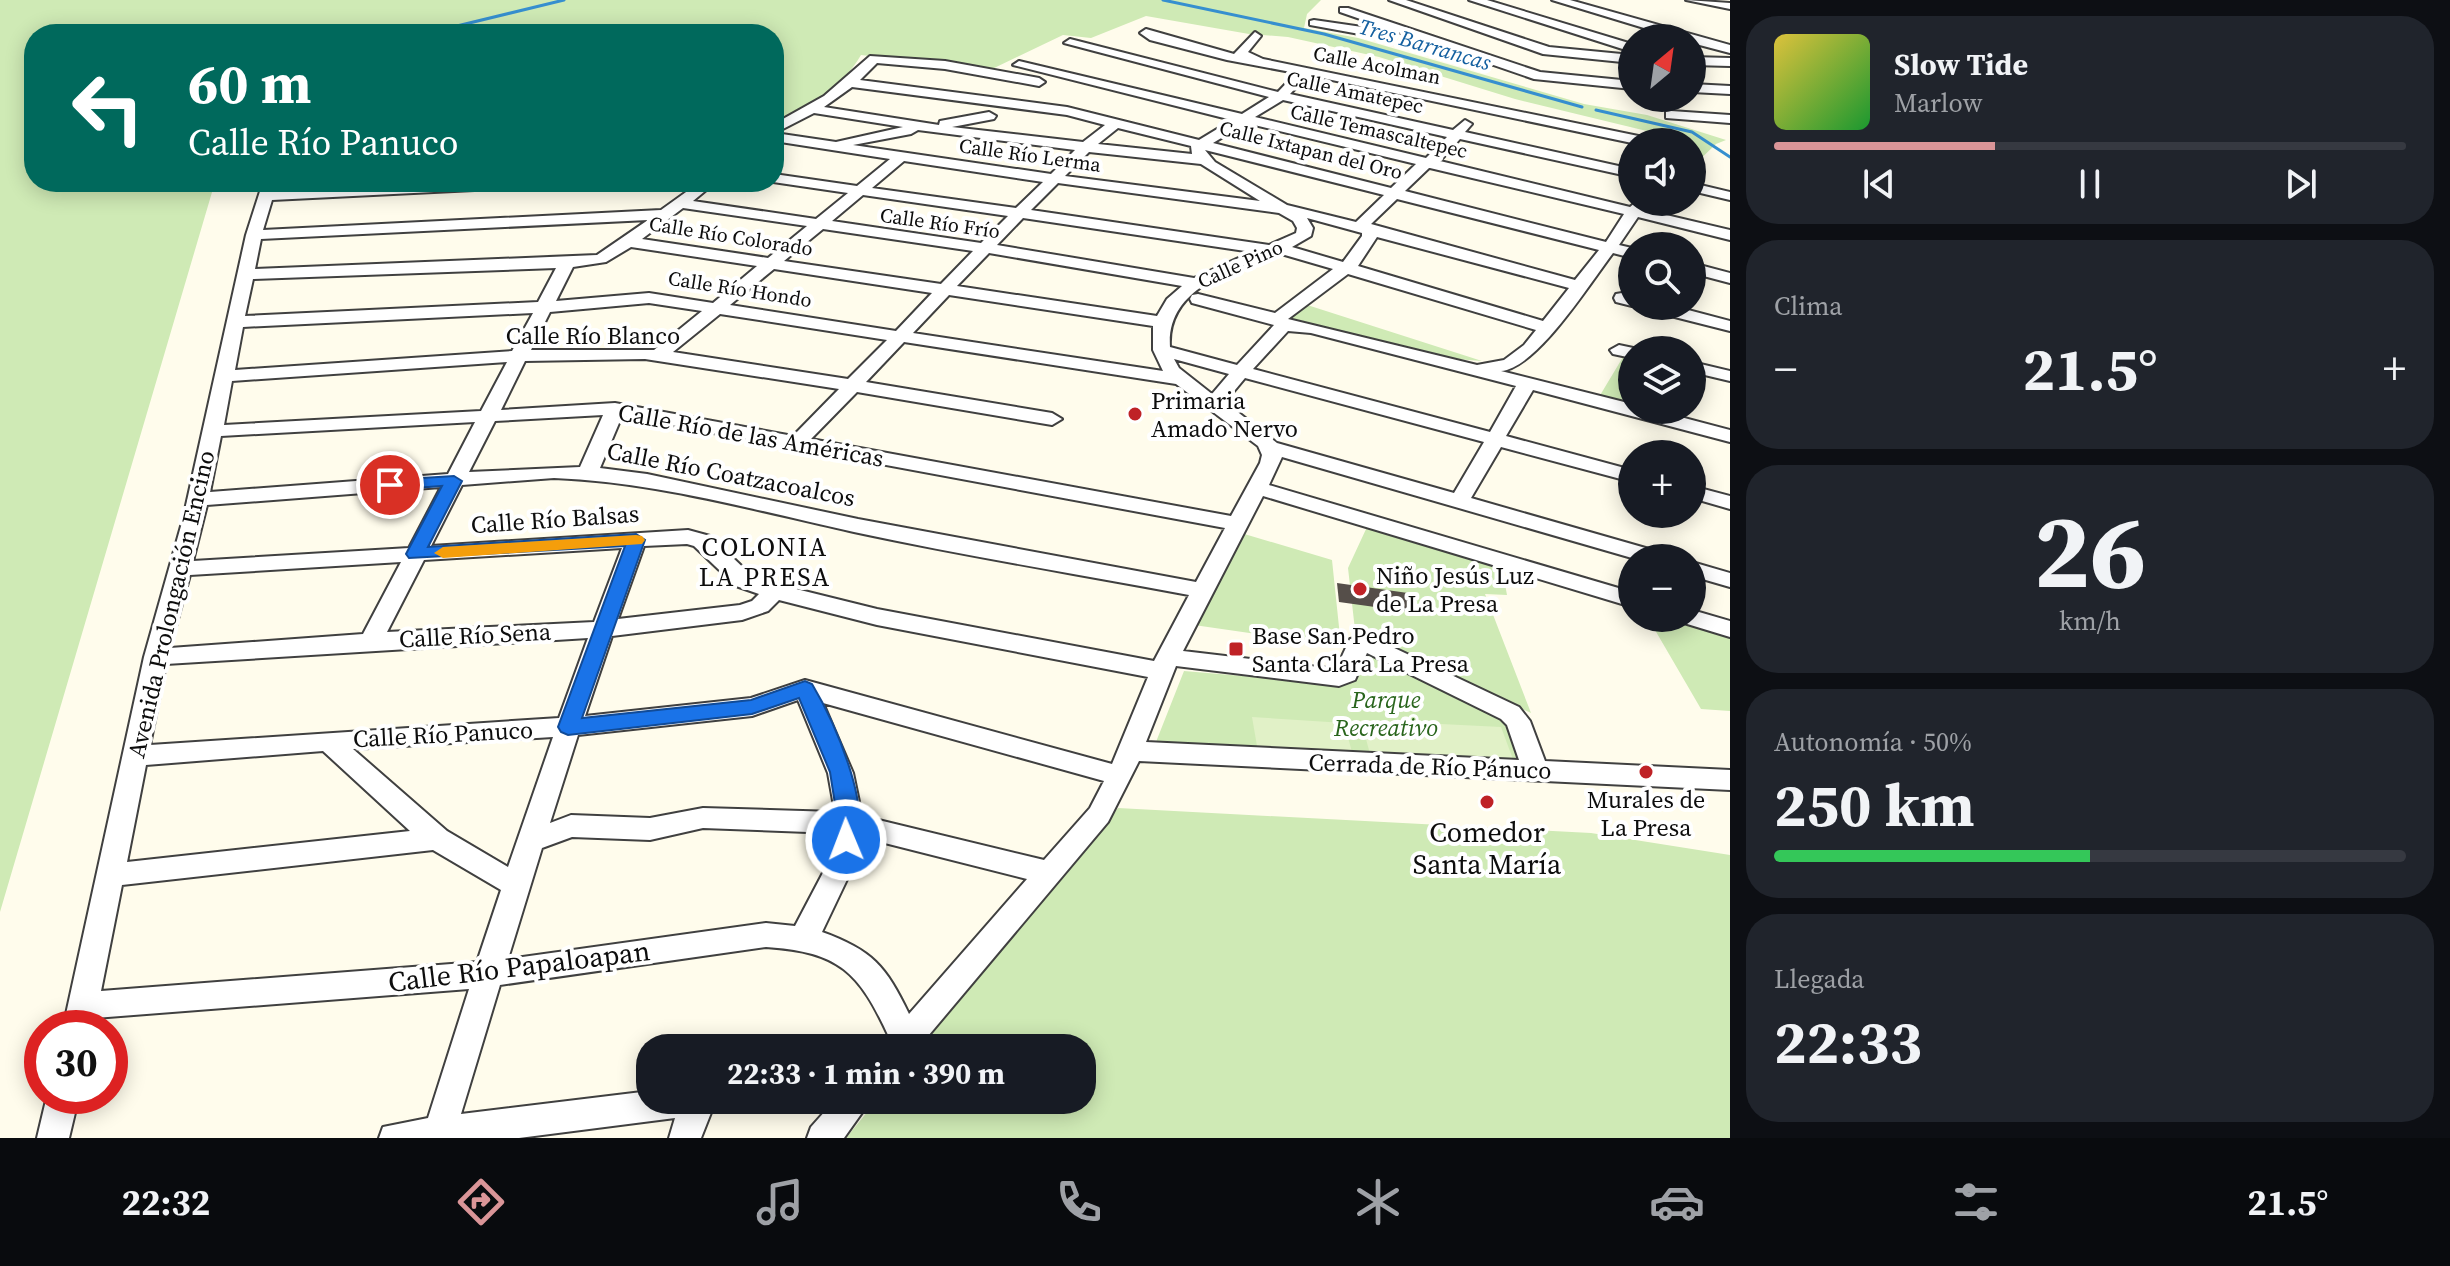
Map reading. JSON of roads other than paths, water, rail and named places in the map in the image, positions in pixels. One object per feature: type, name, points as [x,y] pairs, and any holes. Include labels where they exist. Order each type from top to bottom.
[{"type":"street","points":[[1395,0],[1547,51],[1618,58]]},
{"type":"street","points":[[1475,0],[1618,44]]},
{"type":"street","points":[[1558,0],[1642,24]]},
{"type":"street","points":[[1692,0],[1730,6]]},
{"type":"street","points":[[1344,10],[1538,76],[1618,84]]},
{"type":"street","points":[[1314,23],[1417,36]]},
{"type":"street","name":"Calle Acolman","points":[[1146,33],[1182,45],[1269,64],[1618,136]]},
{"type":"street","points":[[1255,36],[1240,53],[1269,64]]},
{"type":"street","points":[[1706,42],[1730,49]]},
{"type":"street","name":"Calle Amatepec","points":[[1070,43],[1167,70],[1618,170]]},
{"type":"street","points":[[1318,58],[1310,67],[1329,75]]},
{"type":"street","points":[[784,124],[852,83],[874,59],[945,65],[1062,92]]},
{"type":"street","points":[[1706,61],[1730,62]]},
{"type":"street","name":"Calle Temascaltepec","points":[[1019,65],[1062,92],[1244,120],[1618,202]]},
{"type":"street","points":[[812,109],[1086,147],[1201,153],[1281,96],[1305,71]]},
{"type":"street","points":[[1002,76],[977,99],[978,106],[989,116],[1069,164]]},
{"type":"street","name":"Calle Ixtapan del Oro","points":[[852,83],[977,99],[1062,92],[1115,123],[1201,153],[1395,193],[1618,250]]},
{"type":"street","points":[[1706,89],[1730,90]]},
{"type":"street","points":[[1671,115],[1730,119]]},
{"type":"street","points":[[784,152],[989,116]]},
{"type":"street","points":[[1364,227],[1395,193],[1438,157],[1467,121]]},
{"type":"street","points":[[797,443],[984,249],[1086,147],[1115,123]]},
{"type":"street","name":"Calle Río Lerma","points":[[784,139],[1282,208]]},
{"type":"street","name":"Calle Pino","points":[[1160,322],[1182,294],[1196,291],[1271,248],[1299,238],[1305,228],[1299,218],[1201,153]]},
{"type":"street","points":[[659,355],[901,157]]},
{"type":"street","points":[[784,179],[1271,248],[1548,328]]},
{"type":"street","points":[[1706,190],[1730,196]]},
{"type":"street","name":"Avenida Prolongación Encino","points":[[82,1010],[156,657],[198,499],[238,322],[254,235],[266,192]]},
{"type":"street","points":[[628,242],[694,192]]},
{"type":"street","name":"Calle Río Frío","points":[[678,203],[1081,262],[1196,291],[1281,322],[1443,361]]},
{"type":"street","points":[[1282,208],[1364,227],[1579,286]]},
{"type":"street","points":[[254,235],[662,215]]},
{"type":"street","points":[[1443,361],[1503,367],[1530,349],[1633,216]]},
{"type":"street","name":"Calle Temascaltepec","points":[[1669,216],[1730,235]]},
{"type":"street","points":[[1214,403],[1281,322],[1356,259],[1370,236],[1364,227]]},
{"type":"street","name":"Calle Río Colorado","points":[[248,274],[567,263],[606,257],[628,242],[1160,322]]},
{"type":"street","points":[[371,641],[567,263]]},
{"type":"street","points":[[1706,272],[1730,278]]},
{"type":"street","name":"Calle Río Hondo","points":[[238,322],[607,304],[649,298],[1183,380]]},
{"type":"street","points":[[1706,320],[1730,326]]},
{"type":"street","points":[[1160,322],[1162,350],[1169,366],[1266,442],[1618,547]]},
{"type":"street","points":[[1162,350],[1618,472]]},
{"type":"street","name":"Calle Río Blanco","points":[[225,376],[518,356],[659,355],[1052,419]]},
{"type":"street","points":[[1443,361],[1618,406]]},
{"type":"street","points":[[1706,370],[1730,376]]},
{"type":"street","points":[[1460,500],[1528,382]]},
{"type":"street","points":[[588,472],[615,409]]},
{"type":"street","name":"Calle Río de las Américas","points":[[212,431],[615,409],[1237,524]]},
{"type":"street","points":[[1685,424],[1730,436]]},
{"type":"street","points":[[912,1034],[1099,815],[1131,751],[1165,664],[1270,463],[1266,442]]},
{"type":"street","name":"Calle Río Coatzacoalcos","points":[[198,499],[588,472],[647,480],[858,526],[1201,590]]},
{"type":"street","points":[[1257,488],[1618,596]]},
{"type":"street","points":[[1706,496],[1730,503]]},
{"type":"street","name":"Calle Río Balsas","points":[[178,569],[694,539],[708,546],[739,577],[774,591]]},
{"type":"street","points":[[439,1136],[530,841],[602,629],[636,540]]},
{"type":"street","points":[[1706,573],[1730,580]]},
{"type":"street","points":[[774,591],[877,617],[1165,664],[1343,678],[1358,645],[1369,644],[1510,713],[1518,721],[1535,770]]},
{"type":"street","name":"Calle Río Sena","points":[[156,657],[371,641],[602,629],[742,612],[760,606],[774,591]]},
{"type":"street","points":[[1706,622],[1730,629]]},
{"type":"street","points":[[805,689],[1120,776]]},
{"type":"street","points":[[803,939],[832,886],[849,823],[840,772],[805,689]]},
{"type":"street","name":"Calle Río Panuco","points":[[135,756],[568,727],[752,707],[805,689]]},
{"type":"street","points":[[328,741],[437,839],[516,885]]},
{"type":"street","name":"Cerrada de Río Pánuco","points":[[1131,751],[1730,780]]},
{"type":"street","points":[[530,841],[571,826],[650,829],[703,818],[849,823],[1050,873]]},
{"type":"street","points":[[110,875],[437,839]]},
{"type":"street","name":"Calle Río Papaloapan","points":[[128,1012],[490,974],[766,935],[803,939],[826,947],[869,972],[898,1034]]},
{"type":"street","points":[[395,1138],[439,1136],[636,1109]]},
{"type":"street","points":[[53,1138],[59,1114]]},
{"type":"street","points":[[685,1138],[694,1114]]},
{"type":"street","points":[[823,1138],[843,1114]]},
{"type":"waterway","name":"Tres Barrancas","points":[[465,24],[564,0]]},
{"type":"waterway","name":"Tres Barrancas","points":[[1163,0],[1324,34],[1582,107]]},
{"type":"waterway","name":"Tres Barrancas","points":[[1596,110],[1692,132],[1730,157]]},
{"type":"place","name":"Primaria Amado Nervo","points":[[1135,414]]},
{"type":"place","name":"Niño Jesús Luz de La Presa","points":[[1360,589]]},
{"type":"place","name":"Base San Pedro Santa Clara La Presa","points":[[1236,649]]},
{"type":"place","name":"Murales de La Presa","points":[[1646,772]]},
{"type":"place","name":"Comedor Santa María","points":[[1487,802]]},
{"type":"district","name":"COLONIA LA PRESA","points":[[765,562]]},
{"type":"park label","name":"Parque Recreativo","points":[[1386,713]]}]
